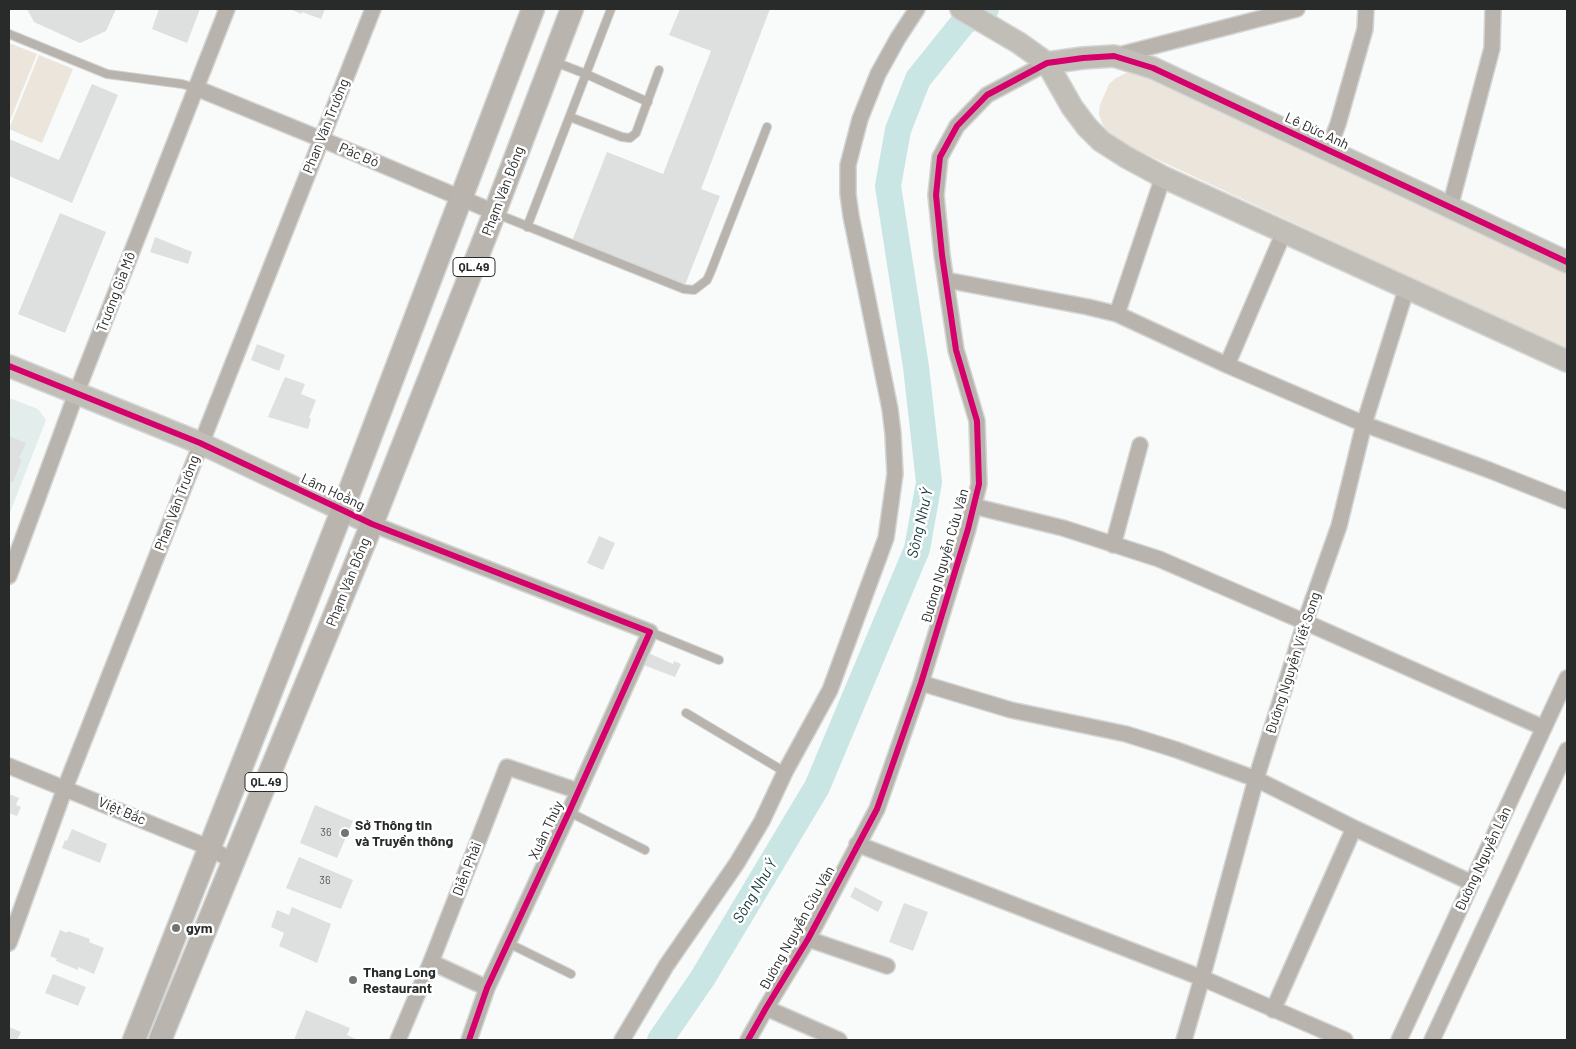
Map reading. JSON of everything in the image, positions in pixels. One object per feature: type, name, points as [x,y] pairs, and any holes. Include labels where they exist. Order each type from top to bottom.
[{"type":"main road","name":"QL.49","points":[[134,1040],[342,510],[533,9]]},
{"type":"main road","name":"Phạm Văn Đồng","points":[[160,1040],[372,524],[572,9]]},
{"type":"street","name":"Trương Gia Mô","points":[[9,576],[76,394],[226,9]]},
{"type":"street","name":"Phan Văn Trường","points":[[9,943],[65,788],[373,9]]},
{"type":"street","points":[[622,1040],[666,966],[737,863],[762,821],[784,772],[830,690],[886,538],[895,474],[893,434],[888,399],[851,216],[848,194],[848,165],[860,119],[878,74],[917,9]]},
{"type":"street","points":[[961,9],[1047,63],[1072,108],[1087,127],[1101,141],[1120,153],[1163,177],[1567,361]]},
{"type":"street","points":[[1114,56],[1297,9]]},
{"type":"street","points":[[1328,150],[1338,124],[1365,29],[1366,9]]},
{"type":"street","points":[[1450,207],[1492,48],[1493,9]]},
{"type":"street","name":"Lê Đức Anh","points":[[1047,63],[1114,56],[1153,68],[1567,262]]},
{"type":"street","name":"Đường Nguyễn Cửu Vân","points":[[748,1040],[808,939],[876,809],[921,683],[979,484],[977,421],[956,350],[946,280],[936,195],[940,157],[957,126],[986,95],[1047,63]]},
{"type":"street","name":"Pác Bó","points":[[196,88],[494,212]]},
{"type":"street","points":[[1117,314],[1163,177]]},
{"type":"street","points":[[1227,365],[1284,232]]},
{"type":"street","points":[[946,280],[1117,314],[1227,365],[1364,424],[1567,501]]},
{"type":"street","name":"Đường Nguyễn Viết Song","points":[[1184,1040],[1256,779],[1305,622],[1338,526],[1364,424],[1407,287]]},
{"type":"street","name":"Lâm Hoằng","points":[[9,366],[200,444],[372,524],[650,632]]},
{"type":"street","points":[[1113,545],[1140,446]]},
{"type":"street","points":[[974,506],[1063,528],[1159,559],[1544,728]]},
{"type":"street","name":"Xuân Thủy","points":[[469,1040],[487,988],[650,632]]},
{"type":"street","name":"Đường Nguyễn Lân","points":[[1399,1040],[1567,678]]},
{"type":"street","points":[[921,683],[1011,710],[1126,734],[1177,750],[1256,779],[1354,828],[1472,883]]},
{"type":"street","points":[[1432,1040],[1567,750]]},
{"type":"street","name":"Việt Bắc","points":[[9,766],[210,848],[234,862]]},
{"type":"street","name":"Diễn Phái","points":[[398,1040],[431,962],[507,767],[578,791]]},
{"type":"street","points":[[1273,1010],[1354,828]]},
{"type":"street","points":[[857,844],[1202,978],[1345,1040]]},
{"type":"street","points":[[808,939],[887,966]]},
{"type":"street","points":[[431,962],[487,988]]},
{"type":"street","points":[[766,1008],[839,1040]]},
{"type":"lane","points":[[527,227],[611,9]]},
{"type":"lane","points":[[9,34],[107,74],[182,84],[196,88]]},
{"type":"lane","points":[[553,61],[648,102]]},
{"type":"lane","points":[[570,117],[622,137],[630,138],[636,133],[659,70]]},
{"type":"lane","points":[[494,212],[527,227],[684,289],[694,290],[707,280],[712,271],[767,127]]},
{"type":"lane","points":[[650,632],[719,660]]},
{"type":"lane","points":[[686,712],[784,772]]},
{"type":"lane","points":[[569,812],[645,850]]},
{"type":"lane","points":[[508,943],[571,974]]},
{"type":"shaded area","points":[[9,43],[37,54],[9,123]]},
{"type":"shaded area","points":[[39,55],[73,69],[42,143],[9,129]]},
{"type":"shaded area","points":[[1126,73],[1148,76],[1567,270],[1567,350],[1124,144],[1106,130],[1099,114],[1100,105],[1109,84]]},
{"type":"shaded area","points":[[9,398],[38,409],[46,420],[9,515]]},
{"type":"building","points":[[27,9],[116,9],[106,31],[80,43],[34,22]]},
{"type":"building","points":[[159,9],[200,9],[187,43],[152,29]]},
{"type":"building","points":[[293,9],[325,9],[321,19],[302,12],[302,14]]},
{"type":"building","points":[[680,9],[770,9],[701,189],[720,196],[685,285],[572,241],[607,152],[663,174],[711,51],[669,35]]},
{"type":"building","points":[[92,84],[118,95],[72,203],[9,176],[9,139],[59,160]]},
{"type":"building","points":[[60,213],[106,232],[65,333],[18,314]]},
{"type":"building","points":[[155,237],[192,252],[188,264],[150,252]]},
{"type":"building","points":[[257,344],[285,355],[279,371],[251,360]]},
{"type":"building","points":[[285,377],[305,384],[301,394],[316,400],[309,418],[311,419],[308,429],[268,417]]},
{"type":"building","points":[[9,436],[26,443],[19,458],[22,459],[13,482],[10,482],[9,486]]},
{"type":"building","points":[[599,536],[615,543],[603,570],[587,563]]},
{"type":"building","points":[[644,651],[673,664],[674,661],[681,664],[675,677],[638,663]]},
{"type":"building","points":[[9,794],[19,798],[16,805],[21,807],[17,816],[9,813]]},
{"type":"building","points":[[315,805],[353,821],[337,858],[300,843]]},
{"type":"building","points":[[72,829],[107,844],[100,863],[62,848]]},
{"type":"building","points":[[299,857],[353,880],[341,909],[286,888]]},
{"type":"building","points":[[855,887],[883,902],[878,912],[850,897]]},
{"type":"building","points":[[904,903],[928,912],[913,951],[889,942]]},
{"type":"building","points":[[292,907],[331,924],[317,963],[279,946],[284,933],[271,927],[277,910],[289,915]]},
{"type":"building","points":[[60,930],[90,939],[89,942],[104,948],[94,974],[56,961],[57,959],[50,956]]},
{"type":"building","points":[[53,974],[86,987],[78,1006],[45,993]]},
{"type":"building","points":[[306,1010],[350,1028],[347,1035],[358,1040],[294,1040]]},
{"type":"building","points":[[9,1027],[21,1032],[17,1040],[9,1040]]},
{"type":"waterway","name":"Sông Như Ý","points":[[660,1040],[702,979],[817,787],[917,549],[929,482],[916,367],[888,186],[898,130],[918,79],[963,23],[986,9]]},
{"type":"cycle path","points":[[748,1040],[808,939],[877,809],[921,683],[968,529],[979,484],[977,421],[956,350],[942,255],[936,195],[940,157],[957,126],[987,95],[1047,63],[1114,56],[1153,68],[1567,262]]},
{"type":"cycle path","points":[[9,366],[200,443],[372,524],[650,632],[487,988],[469,1040]]},
{"type":"place","name":"Sở Thông tin và Truyền thông","points":[[345,833]]},
{"type":"place","name":"gym","points":[[176,928]]},
{"type":"place","name":"Thang Long Restaurant","points":[[353,980]]}]
